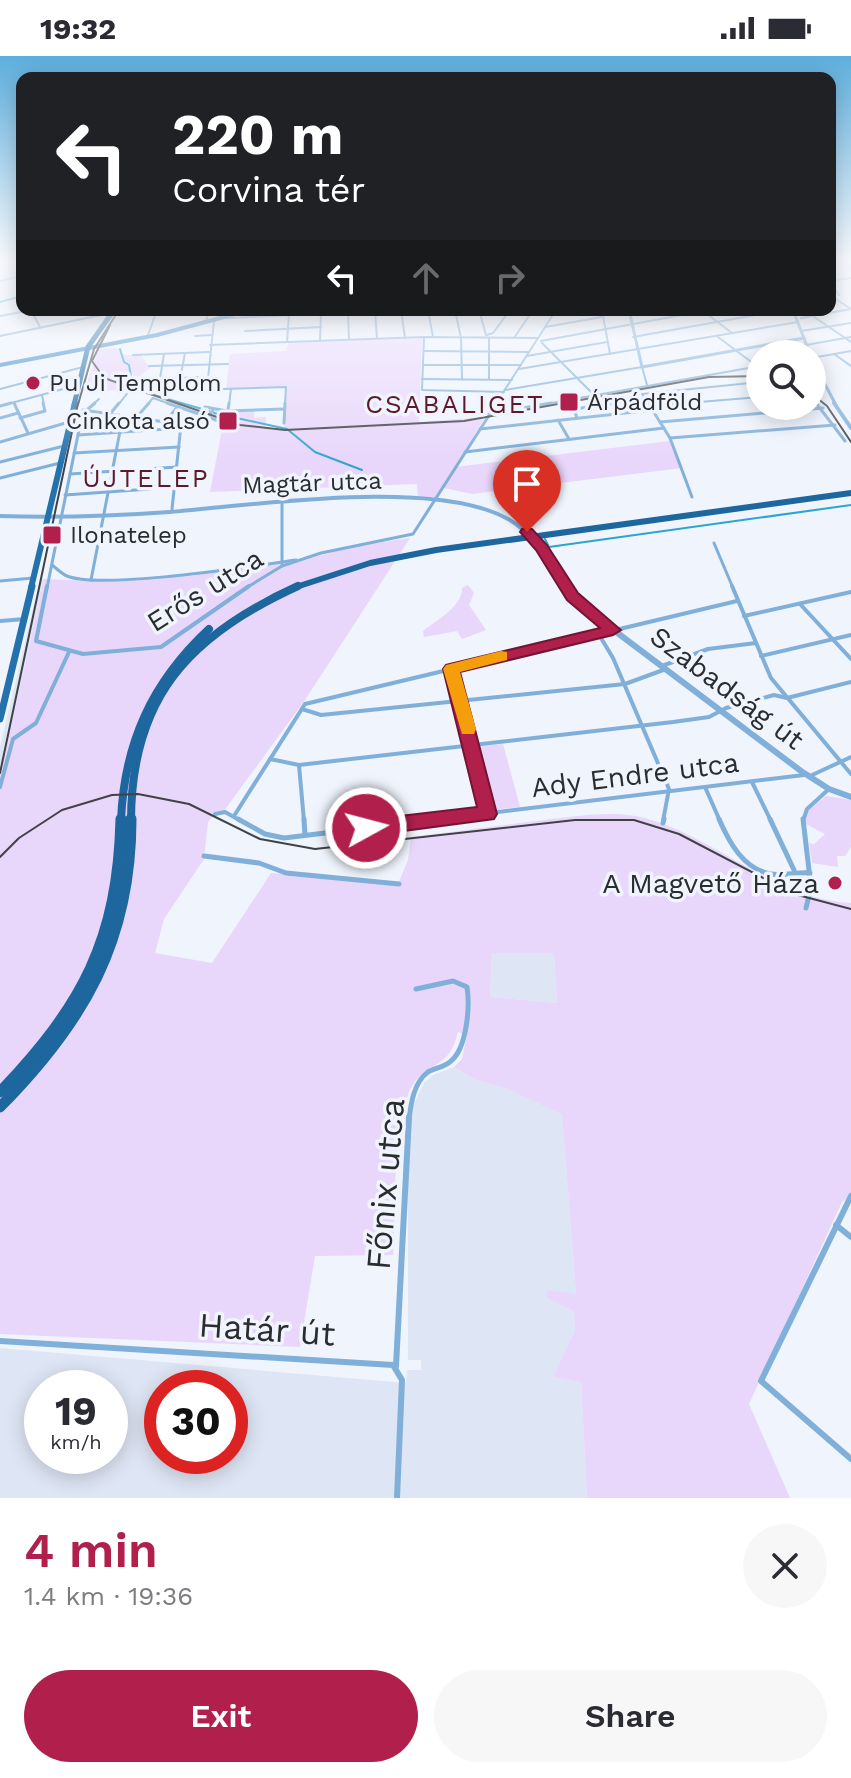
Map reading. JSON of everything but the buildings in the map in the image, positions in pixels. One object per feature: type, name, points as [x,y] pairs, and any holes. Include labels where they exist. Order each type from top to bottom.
[{"type":"highway","points":[[0,1092],[64,1016],[100,950],[118,884],[127,754],[143,711],[177,661],[229,615],[297,579],[364,559],[851,492]]},
{"type":"highway","points":[[0,1107],[59,1042],[104,966],[126,899],[133,778],[143,732],[159,697],[181,666],[230,620],[296,584],[363,563],[851,492]]},
{"type":"main road","points":[[0,719],[78,385],[88,347],[101,328]]},
{"type":"main road","points":[[0,365],[88,347],[116,345],[180,328]]},
{"type":"street","points":[[0,336],[34,328]]},
{"type":"street","points":[[148,335],[150,328]]},
{"type":"street","points":[[208,389],[206,377],[212,328]]},
{"type":"street","points":[[245,331],[284,328]]},
{"type":"street","points":[[287,342],[288,328]]},
{"type":"street","points":[[320,341],[321,328]]},
{"type":"street","points":[[349,328],[349,340]]},
{"type":"street","points":[[376,328],[377,339]]},
{"type":"street","points":[[404,328],[405,338]]},
{"type":"street","points":[[431,328],[433,337]]},
{"type":"street","points":[[459,328],[462,379]]},
{"type":"street","points":[[485,328],[489,379]]},
{"type":"street","points":[[488,337],[496,328]]},
{"type":"street","points":[[513,338],[520,328]]},
{"type":"street","points":[[49,581],[54,575],[64,574],[91,580],[210,572],[301,560],[410,536],[544,328]]},
{"type":"street","points":[[210,345],[424,337],[538,340],[613,328]]},
{"type":"street","points":[[631,328],[647,389]]},
{"type":"street","points":[[633,337],[682,328]]},
{"type":"street","points":[[726,328],[732,333]]},
{"type":"street","points":[[422,365],[520,367],[756,328]]},
{"type":"street","points":[[424,337],[422,390],[505,391],[804,338],[801,331],[819,328]]},
{"type":"street","points":[[830,328],[851,340]]},
{"type":"street","points":[[604,330],[610,354]]},
{"type":"street","points":[[195,336],[211,335]]},
{"type":"street","points":[[717,336],[746,357]]},
{"type":"street","points":[[826,341],[845,338]]},
{"type":"street","points":[[538,340],[605,404]]},
{"type":"street","points":[[423,351],[528,354],[607,342]]},
{"type":"street","points":[[826,355],[851,351]]},
{"type":"street","points":[[133,355],[209,352]]},
{"type":"street","points":[[178,390],[185,353]]},
{"type":"street","points":[[164,354],[157,390],[286,387],[284,423]]},
{"type":"street","points":[[834,354],[851,366]]},
{"type":"street","points":[[149,366],[228,364]]},
{"type":"street","points":[[0,389],[83,367]]},
{"type":"street","points":[[489,414],[597,398],[746,369]]},
{"type":"street","points":[[140,379],[206,377]]},
{"type":"street","points":[[422,379],[512,380]]},
{"type":"street","points":[[454,379],[454,391]]},
{"type":"street","points":[[477,391],[478,379]]},
{"type":"street","points":[[692,497],[670,438],[642,394],[647,389],[746,383]]},
{"type":"street","points":[[0,406],[78,385]]},
{"type":"street","points":[[110,414],[130,390],[120,387]]},
{"type":"street","points":[[227,411],[231,389]]},
{"type":"street","points":[[826,390],[851,428]]},
{"type":"street","points":[[0,418],[45,411],[42,395]]},
{"type":"street","points":[[136,418],[153,398],[206,419],[222,422]]},
{"type":"street","points":[[480,429],[746,398]]},
{"type":"street","points":[[49,581],[78,435],[86,409],[99,399]]},
{"type":"street","points":[[577,418],[572,410],[645,399]]},
{"type":"street","points":[[14,402],[28,433]]},
{"type":"street","points":[[165,422],[178,406]]},
{"type":"street","points":[[205,407],[227,411],[284,409]]},
{"type":"street","points":[[86,409],[181,425]]},
{"type":"street","points":[[78,435],[181,425],[206,419],[213,410]]},
{"type":"street","points":[[826,412],[845,441]]},
{"type":"street","points":[[660,422],[746,415]]},
{"type":"street","points":[[844,417],[851,415]]},
{"type":"street","points":[[91,580],[123,416]]},
{"type":"street","points":[[558,420],[569,439]]},
{"type":"street","points":[[0,442],[69,422]]},
{"type":"street","points":[[172,509],[181,425]]},
{"type":"street","points":[[670,438],[835,425]]},
{"type":"street","points":[[465,452],[664,428]]},
{"type":"street","points":[[0,462],[64,446]]},
{"type":"street","points":[[74,453],[179,447]]},
{"type":"street","points":[[0,478],[60,463]]},
{"type":"street","points":[[70,474],[177,467]]},
{"type":"street","points":[[65,495],[150,489]]},
{"type":"street","name":"Magtár utca","points":[[0,516],[47,519],[282,502],[435,498],[481,507],[525,530]]},
{"type":"street","name":"Erős utca","points":[[49,581],[35,638],[39,643],[69,652],[161,647],[282,563],[282,502]]},
{"type":"street","name":"Szabadság út","points":[[525,530],[538,543],[568,592],[613,630],[808,775],[829,789],[851,797]]},
{"type":"street","points":[[714,543],[779,694],[787,698],[851,682]]},
{"type":"street","points":[[52,565],[64,574]]},
{"type":"street","points":[[0,581],[35,578]]},
{"type":"street","points":[[744,616],[851,592]]},
{"type":"street","points":[[215,814],[222,811],[234,816],[304,707],[737,601]]},
{"type":"street","points":[[800,604],[851,659]]},
{"type":"street","points":[[0,621],[25,619]]},
{"type":"street","points":[[598,633],[625,684],[668,791],[663,823]]},
{"type":"street","points":[[761,656],[851,635]]},
{"type":"street","points":[[304,707],[321,715],[625,684],[664,668],[680,655],[730,644],[756,643]]},
{"type":"street","points":[[0,787],[13,739],[36,723],[69,652]]},
{"type":"street","points":[[451,669],[462,701],[488,814]]},
{"type":"street","points":[[775,684],[851,774]]},
{"type":"street","points":[[270,759],[299,765],[643,726],[709,717],[721,710],[779,694]]},
{"type":"street","name":"Ady Endre utca","points":[[234,816],[272,837],[305,835],[808,775],[851,757]]},
{"type":"street","points":[[299,765],[305,835]]},
{"type":"street","points":[[751,781],[794,870]]},
{"type":"street","points":[[705,787],[735,853],[772,874],[794,870],[810,873]]},
{"type":"street","points":[[808,905],[810,873],[803,817],[807,809],[829,789]]},
{"type":"street","points":[[204,856],[259,863],[286,873],[399,884]]},
{"type":"street","name":"Főnix utca","points":[[396,1366],[411,1103],[424,1075],[453,1060],[458,1052],[464,1040],[469,996],[467,987],[453,981],[416,989]]},
{"type":"street","points":[[851,1196],[761,1381],[851,1459]]},
{"type":"street","points":[[836,1225],[851,1237]]},
{"type":"street","name":"Határ út","points":[[0,1341],[264,1355],[396,1366]]},
{"type":"street","points":[[396,1366],[402,1380],[397,1498]]},
{"type":"shaded area","points":[[422,338],[419,422],[485,417],[455,467],[670,441],[682,468],[472,494],[444,488],[437,497],[418,497],[417,484],[210,492],[224,419],[211,415],[214,411],[254,411],[254,418],[266,417],[266,428],[284,428],[287,387],[226,389],[230,354],[286,351],[288,343]]},
{"type":"shaded area","points":[[117,348],[125,355],[141,355],[150,368],[137,378],[135,390],[84,391],[99,349]]},
{"type":"shaded area","points":[[410,538],[305,700],[221,815],[215,814],[208,822],[204,859],[164,919],[155,953],[212,963],[271,873],[398,884],[408,860],[411,837],[594,814],[636,816],[664,824],[795,890],[822,899],[851,903],[851,1195],[842,1202],[749,1404],[790,1498],[587,1498],[581,1382],[553,1377],[575,1330],[574,1311],[547,1298],[546,1290],[576,1294],[562,1114],[505,1088],[476,1080],[454,1067],[462,1059],[467,1035],[458,1032],[448,1055],[414,1083],[403,1111],[397,1151],[393,1255],[315,1256],[300,1347],[0,1334],[0,776],[44,579],[91,581],[191,576],[283,561],[285,566],[349,547]],"holes":[[[492,953],[554,953],[557,1003],[490,997]]]},
{"type":"shaded area","points":[[40,579],[44,579],[0,776],[0,747]]},
{"type":"shaded area","points":[[468,585],[474,593],[469,605],[486,630],[462,639],[457,631],[424,637],[423,631],[454,607],[462,588]]},
{"type":"shaded area","points":[[503,744],[520,807],[490,810],[475,747]]},
{"type":"shaded area","points":[[826,796],[851,800],[851,847],[845,856],[837,856],[838,867],[812,863],[809,843],[814,844],[825,834],[804,823],[806,812]]},
{"type":"shaded area","points":[[492,953],[554,953],[557,1003],[490,997]]},
{"type":"shaded area","points":[[454,1067],[476,1080],[505,1088],[562,1113],[576,1294],[546,1291],[547,1298],[574,1310],[575,1330],[553,1377],[581,1382],[587,1498],[0,1498],[0,1348],[406,1383],[407,1370],[421,1370],[421,1360],[408,1360],[408,1145],[411,1111],[424,1083],[433,1075]]},
{"type":"waterway","points":[[120,349],[124,362],[129,365],[133,389],[209,411]]},
{"type":"waterway","points":[[214,413],[287,429],[315,452],[362,470]]},
{"type":"waterway","points":[[545,539],[549,547],[851,505]]},
{"type":"tram line","points":[[0,773],[77,408],[94,349],[107,328]]},
{"type":"tram line","points":[[108,328],[92,361],[104,378],[240,425],[285,430],[464,421],[709,377],[746,376]]},
{"type":"tram line","points":[[826,405],[851,442]]},
{"type":"tram line","points":[[0,857],[19,838],[62,810],[112,795],[138,794],[189,804],[260,839],[315,849],[575,820],[634,820],[679,834],[794,894],[851,909]]},
{"type":"slow traffic","points":[[468,729],[451,669],[501,656]]},
{"type":"place","name":"Pu Ji Templom","points":[[33,383]]},
{"type":"place","name":"Árpádföld","points":[[569,402]]},
{"type":"place","name":"Cinkota alsó","points":[[228,421]]},
{"type":"place","name":"Ilonatelep","points":[[52,535]]},
{"type":"place","name":"A Magvető Háza","points":[[835,883]]},
{"type":"district","name":"CSABALIGET","points":[[455,404]]},
{"type":"district","name":"ÚJTELEP","points":[[146,478]]},
{"type":"route","points":[[366,828],[488,814],[462,701],[451,669],[613,630],[572,596],[542,548],[527,532]]}]
